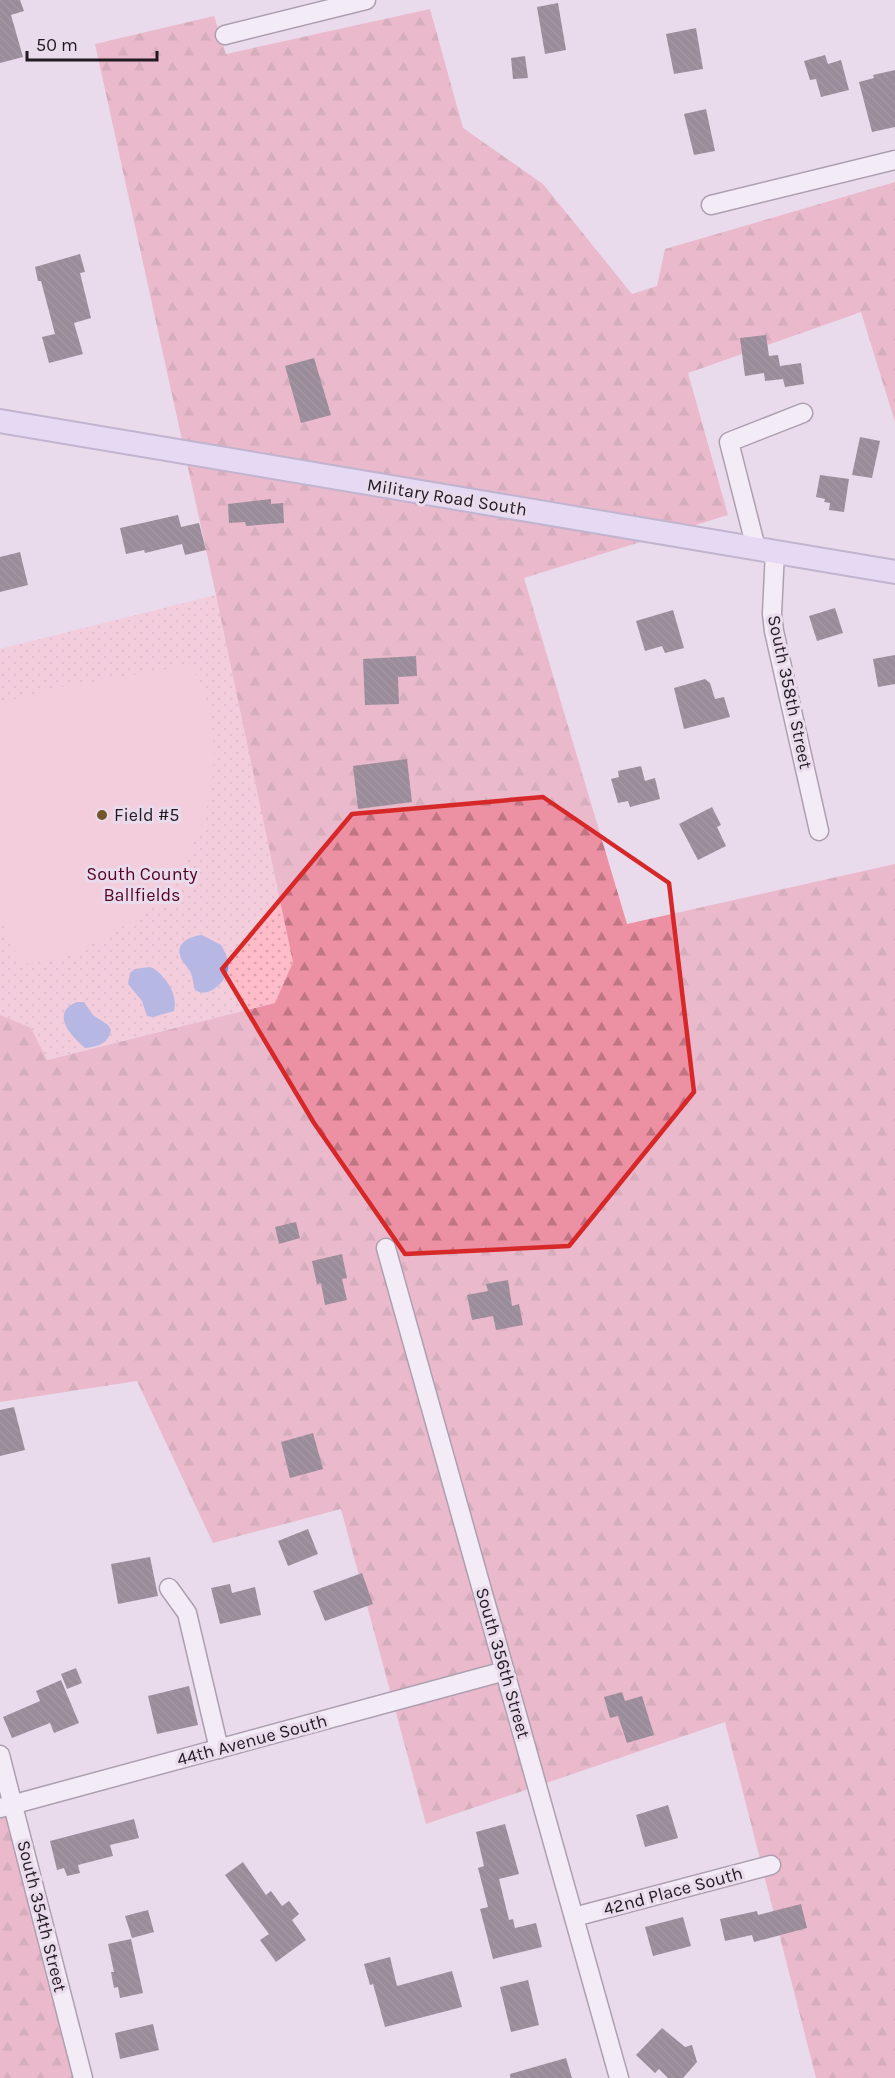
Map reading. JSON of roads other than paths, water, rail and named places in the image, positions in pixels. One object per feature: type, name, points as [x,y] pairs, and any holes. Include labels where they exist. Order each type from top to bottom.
[{"type":"main road","name":"Military Road South","points":[[0,421],[895,572]]},
{"type":"street","points":[[225,35],[366,0]]},
{"type":"street","points":[[711,205],[895,160]]},
{"type":"street","name":"South 358th Street","points":[[803,413],[729,442],[765,550],[774,631],[819,831]]},
{"type":"street","name":"South 356th Street","points":[[386,1248],[619,2078]]},
{"type":"street","points":[[169,1588],[187,1613],[219,1749]]},
{"type":"street","name":"44th Avenue South","points":[[7,1806],[505,1671]]},
{"type":"street","name":"South 354th Street","points":[[0,1755],[7,1806],[83,2078]]},
{"type":"street","name":"42nd Place South","points":[[574,1917],[771,1865]]},
{"type":"water","points":[[202,935],[221,945],[228,963],[228,969],[220,984],[205,992],[195,990],[191,973],[179,950],[186,940]]},
{"type":"water","points":[[150,967],[169,985],[174,999],[174,1011],[153,1017],[147,1016],[142,1001],[128,984],[130,973],[135,969]]},
{"type":"water","points":[[77,1002],[84,1002],[93,1015],[108,1025],[111,1030],[108,1038],[102,1044],[85,1048],[69,1031],[65,1024],[65,1012]]},
{"type":"place","name":"Field #5","points":[[102,815]]},
{"type":"park label","name":"South County Ballfields","points":[[142,884]]}]
